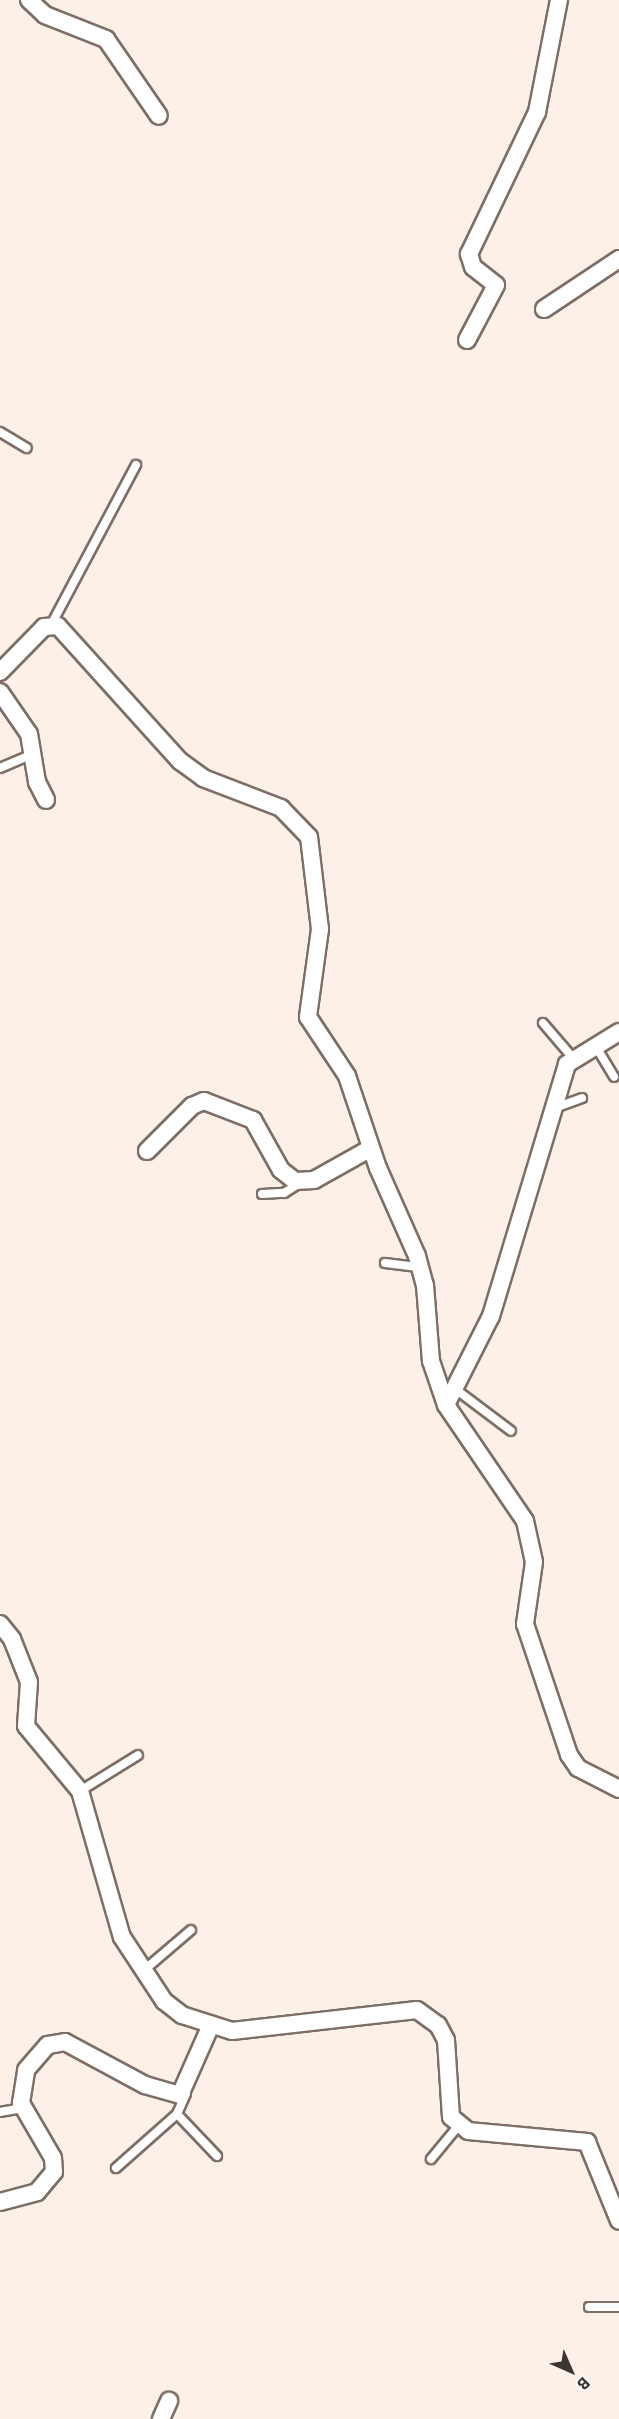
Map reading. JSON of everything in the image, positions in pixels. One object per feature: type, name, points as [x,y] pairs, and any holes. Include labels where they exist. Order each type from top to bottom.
[{"type":"street","points":[[29,0],[45,15],[106,39],[159,116]]},
{"type":"street","points":[[467,340],[496,285],[473,267],[469,254],[537,112],[558,0]]},
{"type":"street","points":[[544,309],[619,259]]},
{"type":"street","points":[[0,672],[52,623],[180,761],[203,778],[281,808],[309,837],[320,929],[306,1005],[346,1076],[371,1148],[420,1267],[431,1361],[446,1405],[525,1521],[534,1562],[525,1624],[569,1755],[578,1768],[619,1790]]},
{"type":"street","points":[[0,692],[21,718],[34,753],[37,782],[46,801]]},
{"type":"street","points":[[446,1405],[491,1316],[551,1109],[572,1057],[619,1032]]},
{"type":"street","points":[[147,1151],[192,1106],[212,1102],[253,1120],[281,1170],[300,1182],[371,1148]]},
{"type":"street","points":[[0,1624],[12,1639],[29,1682],[26,1726],[80,1791],[122,1937],[164,2001],[211,2025],[232,2031],[417,2010],[438,2025],[446,2040],[451,2117],[468,2131],[587,2142],[619,2221]]},
{"type":"street","points":[[0,2202],[37,2192],[54,2172],[53,2158],[23,2108],[26,2070],[57,2042],[163,2093],[187,2091],[211,2025]]},
{"type":"street","points":[[161,2419],[169,2401]]},
{"type":"lane","points":[[0,432],[27,448]]},
{"type":"lane","points":[[52,623],[136,465]]},
{"type":"lane","points":[[0,768],[34,753]]},
{"type":"lane","points":[[543,1023],[572,1057]]},
{"type":"lane","points":[[594,1045],[614,1077]]},
{"type":"lane","points":[[551,1109],[582,1098]]},
{"type":"lane","points":[[262,1194],[284,1193],[300,1182]]},
{"type":"lane","points":[[385,1263],[420,1267]]},
{"type":"lane","points":[[454,1388],[511,1431]]},
{"type":"lane","points":[[80,1791],[138,1755]]},
{"type":"lane","points":[[143,1971],[191,1929]]},
{"type":"lane","points":[[116,2168],[177,2115],[187,2091]]},
{"type":"lane","points":[[0,2112],[23,2108]]},
{"type":"lane","points":[[177,2115],[217,2157]]},
{"type":"lane","points":[[431,2159],[459,2125]]},
{"type":"lane","points":[[589,2307],[619,2307]]}]
